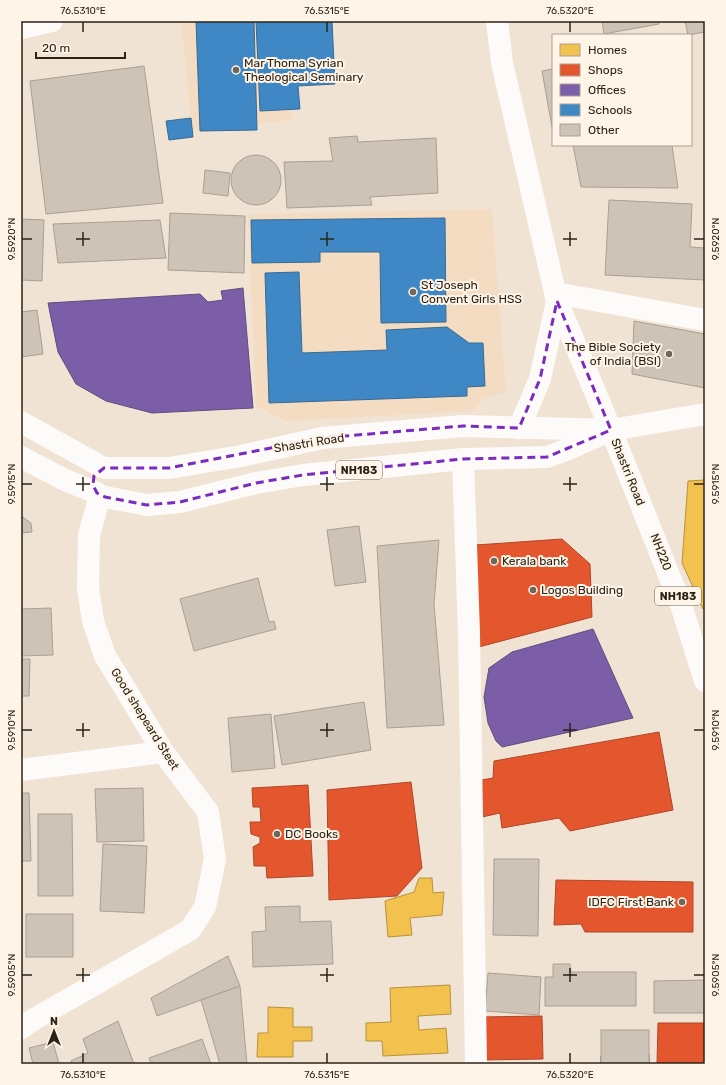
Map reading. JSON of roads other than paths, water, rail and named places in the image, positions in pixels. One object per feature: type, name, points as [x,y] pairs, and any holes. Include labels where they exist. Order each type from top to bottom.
[{"type":"main road","points":[[21,28],[52,21]]},
{"type":"main road","points":[[497,21],[502,63],[556,297],[611,430]]},
{"type":"main road","points":[[556,297],[705,320]]},
{"type":"main road","points":[[519,428],[540,378],[556,297]]},
{"type":"main road","name":"NH183","points":[[611,430],[705,414]]},
{"type":"main road","points":[[21,422],[109,469]]},
{"type":"main road","name":"Shastri Road","points":[[109,469],[169,468],[241,456],[322,438],[464,426],[611,430]]},
{"type":"main road","name":"Shastri Road","points":[[21,457],[65,480],[101,495],[147,505],[180,502],[256,483],[303,475],[464,459],[547,457],[611,430]]},
{"type":"main road","name":"Shastri Road","points":[[611,430],[646,514]]},
{"type":"main road","points":[[464,459],[470,641],[476,1064]]},
{"type":"main road","points":[[101,495],[92,485],[94,476],[100,469],[109,469]]},
{"type":"main road","name":"Good shepeard Steet","points":[[21,1028],[190,930],[205,907],[215,859],[208,812],[163,752],[105,656],[92,621],[88,588],[89,535],[101,495]]},
{"type":"main road","name":"NH220","points":[[646,514],[681,605],[705,681]]},
{"type":"main road","points":[[21,770],[163,752]]},
{"type":"place","name":"Mar Thoma Syrian Theological Seminary","points":[[236,70]]},
{"type":"place","name":"St Joseph Convent Girls HSS","points":[[413,292]]},
{"type":"place","name":"The Bible Society of India (BSI)","points":[[669,354]]},
{"type":"place","name":"Kerala bank","points":[[494,561]]},
{"type":"place","name":"Logos Building","points":[[533,590]]},
{"type":"place","name":"DC Books","points":[[277,834]]},
{"type":"place","name":"IDFC First Bank","points":[[682,902]]}]
